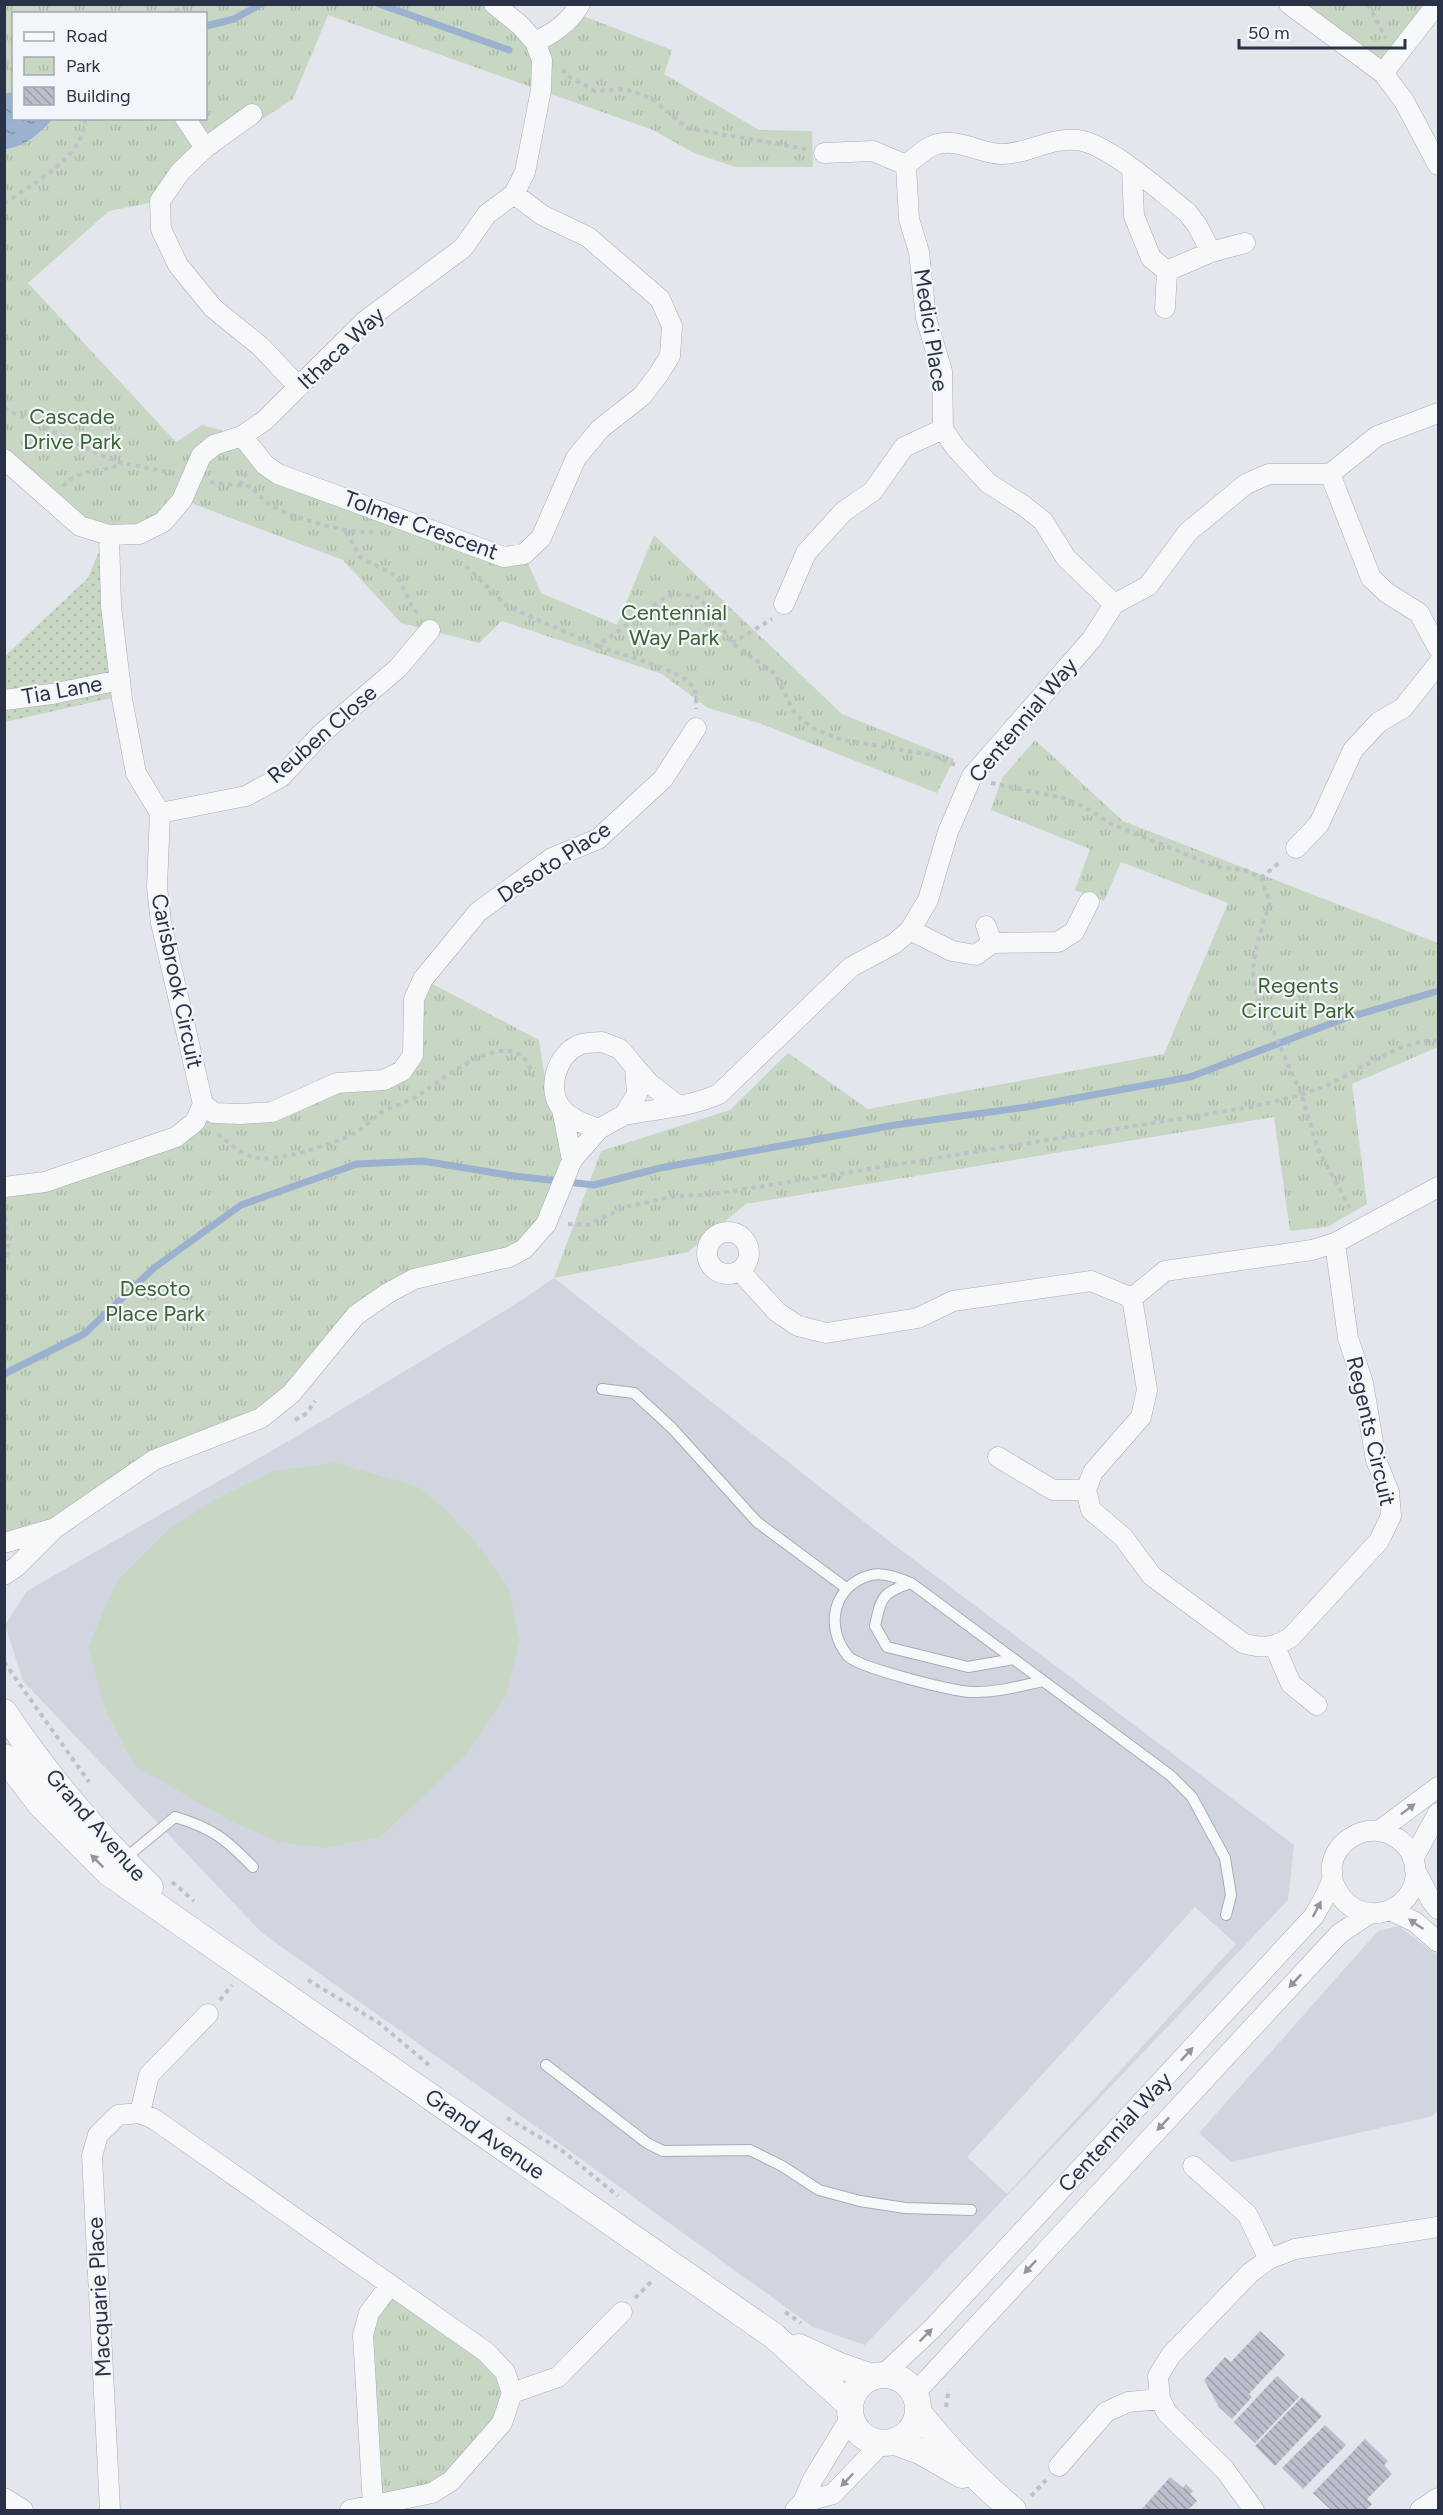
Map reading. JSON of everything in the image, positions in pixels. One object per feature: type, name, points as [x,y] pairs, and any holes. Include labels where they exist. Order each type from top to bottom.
[{"type":"street","points":[[494,4],[520,25],[535,42],[553,34],[575,13],[580,4]]},
{"type":"street","points":[[1289,4],[1383,73],[1404,101],[1438,165]]},
{"type":"street","points":[[1383,73],[1437,4]]},
{"type":"street","name":"Ithaca Way","points":[[4,459],[80,526],[109,535],[138,534],[163,522],[183,500],[201,456],[214,446],[242,436],[264,421],[365,321],[463,248],[487,214],[514,194],[525,172],[541,90],[542,60],[535,42]]},
{"type":"street","points":[[252,114],[205,148],[180,172],[160,201],[161,229],[178,265],[213,308],[260,346],[299,387]]},
{"type":"street","points":[[186,120],[205,148]]},
{"type":"street","points":[[824,153],[873,151],[906,165],[933,146],[952,143],[998,154],[1016,153],[1055,141],[1077,140],[1105,149],[1187,212],[1197,225],[1211,252]]},
{"type":"street","name":"Medici Place","points":[[906,165],[909,219],[919,252],[926,318],[942,371],[943,429]]},
{"type":"street","points":[[1132,170],[1134,216],[1151,258],[1167,271]]},
{"type":"street","name":"Tolmer Crescent","points":[[242,436],[265,465],[278,474],[504,557],[524,554],[541,538],[576,458],[600,429],[642,396],[658,375],[670,356],[672,326],[660,299],[588,237],[542,215],[514,194]]},
{"type":"street","points":[[1167,271],[1211,252],[1245,243]]},
{"type":"street","points":[[1164,308],[1167,271]]},
{"type":"street","points":[[1438,413],[1377,436],[1330,474],[1371,578],[1387,593],[1419,613],[1438,648]]},
{"type":"street","points":[[784,604],[806,553],[843,512],[873,491],[904,447],[943,429],[955,447],[988,483],[1024,506],[1043,522],[1066,558],[1114,604]]},
{"type":"street","name":"Centennial Way","points":[[4,1575],[16,1567],[55,1528],[154,1460],[261,1418],[291,1394],[356,1315],[388,1293],[414,1279],[509,1257],[524,1249],[546,1224],[562,1212],[569,1166],[599,1129],[624,1114],[676,1104],[700,1103],[719,1094],[851,967],[894,944],[910,930],[928,900],[948,832],[972,776],[1092,639],[1114,604],[1148,586],[1188,532],[1246,484],[1269,474],[1330,474]]},
{"type":"street","points":[[109,535],[111,606],[120,680],[136,773],[160,813]]},
{"type":"street","name":"Reuben Close","points":[[160,813],[246,796],[281,777],[321,734],[398,668],[430,630]]},
{"type":"street","points":[[1296,848],[1319,824],[1353,750],[1379,722],[1403,708],[1438,664]]},
{"type":"street","name":"Tia Lane","points":[[4,700],[52,694],[120,680]]},
{"type":"street","name":"Desoto Place","points":[[203,1104],[214,1113],[272,1112],[337,1083],[384,1080],[402,1071],[413,1055],[414,999],[423,979],[478,912],[552,858],[598,839],[663,779],[696,728]]},
{"type":"street","name":"Carisbrook Circuit","points":[[160,813],[157,887],[160,923],[203,1104]]},
{"type":"street","points":[[910,930],[952,951],[976,956],[989,935],[1058,942],[1074,932],[1089,902]]},
{"type":"street","points":[[569,1166],[562,1108],[554,1087],[559,1063],[579,1045],[602,1042],[620,1049],[650,1084],[676,1104]]},
{"type":"street","points":[[624,1114],[637,1094],[634,1068]]},
{"type":"street","points":[[4,1187],[45,1182],[176,1137],[195,1122],[203,1104]]},
{"type":"street","points":[[562,1108],[580,1122],[599,1129]]},
{"type":"street","points":[[1132,1298],[1165,1271],[1312,1250],[1335,1243],[1438,1187]]},
{"type":"street","name":"Regents Circuit","points":[[1275,1647],[1291,1636],[1379,1541],[1391,1516],[1389,1492],[1376,1460],[1363,1383],[1348,1338],[1335,1243]]},
{"type":"street","points":[[740,1271],[777,1312],[798,1326],[825,1333],[918,1318],[953,1301],[1091,1281],[1132,1298]]},
{"type":"street","points":[[1132,1298],[1147,1390],[1141,1417],[1093,1472],[1086,1490],[1091,1510],[1123,1538],[1152,1576],[1243,1644],[1259,1648],[1275,1647],[1292,1684],[1317,1705]]},
{"type":"street","points":[[998,1457],[1053,1490],[1086,1490]]},
{"type":"street","name":"Centennial Way","points":[[4,1543],[55,1528]]},
{"type":"street","name":"Grand Avenue","points":[[4,1712],[70,1801],[122,1860],[195,1932]]},
{"type":"street","name":"Grand Avenue","points":[[4,1757],[40,1805],[109,1873],[774,2336],[850,2411],[862,2435],[920,2451],[1020,2506]]},
{"type":"street","name":"Centennial Way","points":[[878,2376],[933,2328],[1314,1916],[1332,1879],[1334,1859],[1343,1843],[1354,1835],[1379,1830],[1438,1787]]},
{"type":"street","points":[[1390,1910],[1404,1901],[1413,1887],[1414,1865],[1438,1814]]},
{"type":"street","points":[[1379,1830],[1400,1840],[1438,1909]]},
{"type":"street","points":[[1332,1879],[1336,1892],[1345,1902],[1356,1910],[1369,1914]]},
{"type":"street","points":[[1390,1910],[1415,1922],[1438,1942]]},
{"type":"street","name":"Centennial Way","points":[[916,2403],[942,2361],[1339,1934],[1369,1914],[1390,1910]]},
{"type":"street","points":[[208,2014],[149,2076],[140,2113],[154,2119],[486,2352],[505,2372],[512,2393],[502,2423],[451,2481],[432,2493],[350,2511]]},
{"type":"street","name":"Macquarie Place","points":[[110,2511],[92,2156],[98,2135],[118,2115],[140,2113]]},
{"type":"street","points":[[1193,2166],[1247,2214],[1269,2259]]},
{"type":"street","points":[[1254,2511],[1225,2470],[1167,2413],[1160,2399],[1158,2376],[1171,2355],[1250,2273],[1269,2259],[1295,2249],[1438,2227]]},
{"type":"street","points":[[373,2506],[363,2335],[369,2313],[390,2285]]},
{"type":"street","points":[[512,2393],[558,2377],[622,2312]]},
{"type":"street","name":"Grand Avenue","points":[[774,2336],[840,2366],[878,2376],[896,2378],[906,2384],[938,2438],[989,2490]]},
{"type":"street","points":[[799,2506],[850,2411],[857,2388],[878,2376]]},
{"type":"street","points":[[1059,2466],[1106,2412],[1128,2402],[1160,2399]]},
{"type":"street","points":[[799,2506],[833,2494],[888,2442],[903,2437],[910,2430],[916,2403]]},
{"type":"street","points":[[4,2498],[23,2511]]},
{"type":"street","points":[[1420,2511],[1438,2498]]},
{"type":"lane","points":[[602,1389],[634,1393],[672,1428],[757,1522],[846,1588]]},
{"type":"lane","points":[[1043,1681],[994,1691],[969,1692],[865,1667],[849,1656],[835,1630],[836,1607],[846,1588],[872,1575],[894,1576],[911,1583],[1170,1775],[1192,1797],[1225,1857],[1232,1896],[1226,1915]]},
{"type":"lane","points":[[911,1583],[890,1589],[879,1604],[875,1626],[887,1647],[968,1667],[1014,1659]]},
{"type":"lane","points":[[122,1860],[175,1817],[202,1825],[229,1842],[253,1867]]},
{"type":"lane","points":[[546,2065],[647,2143],[663,2151],[750,2150],[782,2166],[819,2190],[861,2201],[904,2208],[971,2210]]},
{"type":"path","points":[[172,12],[192,4]]},
{"type":"path","points":[[1368,4],[1384,36],[1402,50]]},
{"type":"path","points":[[562,64],[566,75],[595,91],[625,88],[651,98],[687,128],[824,153]]},
{"type":"path","points":[[4,203],[66,160],[85,128],[85,120]]},
{"type":"path","points":[[4,408],[122,463],[213,483],[252,487],[261,498],[275,508],[345,531],[365,534],[376,531]]},
{"type":"path","points":[[51,500],[66,483],[82,472],[110,470],[122,463]]},
{"type":"path","points":[[345,531],[361,558],[391,573],[400,581],[411,604],[430,630]]},
{"type":"path","points":[[458,563],[468,567],[507,606],[597,646],[677,674],[689,681],[696,695],[696,728]]},
{"type":"path","points":[[597,646],[667,596],[683,594],[699,598],[712,612],[732,643],[775,674],[795,714],[813,728],[842,740],[932,755],[953,763],[972,776],[997,786],[1064,798],[1083,806],[1112,824],[1217,867],[1245,870],[1261,878],[1270,902],[1255,949],[1252,973],[1254,988],[1301,1093],[1318,1149],[1361,1229]]},
{"type":"path","points":[[732,643],[772,619],[784,604]]},
{"type":"path","points":[[1261,878],[1296,848]]},
{"type":"path","points":[[562,1212],[568,1224],[588,1225],[625,1207],[676,1196],[708,1195],[1251,1107],[1319,1089],[1389,1052],[1426,1040],[1438,1040]]},
{"type":"path","points":[[195,1122],[214,1131],[252,1157],[278,1159],[353,1134],[382,1112],[417,1096],[472,1060],[501,1050],[516,1051],[530,1064],[536,1088]]},
{"type":"path","points":[[4,1208],[9,1252],[4,1262]]},
{"type":"path","points":[[4,1662],[91,1785]]},
{"type":"path","points":[[170,1879],[199,1906]]},
{"type":"path","points":[[208,2014],[246,1969]]},
{"type":"path","points":[[300,1976],[379,2023],[437,2072]]},
{"type":"path","points":[[504,2117],[560,2149],[625,2201]]},
{"type":"path","points":[[622,2312],[671,2263]]},
{"type":"path","points":[[776,2306],[804,2325]]},
{"type":"path","points":[[942,2361],[954,2379],[947,2394],[947,2417]]},
{"type":"path","points":[[1020,2506],[1059,2466]]},
{"type":"shaded area","points":[[554,1278],[885,1538],[1294,1845],[1288,1900],[865,2345],[813,2327],[545,2133],[262,1933],[23,1681],[5,1625],[27,1591],[299,1435],[511,1307]],"holes":[[[1195,1907],[1236,1944],[1007,2194],[967,2157]]]},
{"type":"shaded area","points":[[1399,1926],[1438,1956],[1438,2109],[1433,2116],[1231,2162],[1199,2133],[1378,1931]]},
{"type":"green space","name":"Cascade Drive Park","points":[[5,5],[494,5],[535,42],[575,13],[672,50],[664,74],[759,130],[812,131],[813,167],[735,167],[694,153],[653,130],[328,15],[293,99],[258,122],[252,115],[160,201],[109,211],[28,283],[176,442],[202,425],[242,436],[265,465],[524,554],[541,593],[617,625],[654,535],[842,714],[954,759],[937,793],[759,723],[708,708],[662,674],[502,621],[479,643],[401,623],[343,560],[183,500],[139,534],[80,526],[5,459],[5,149],[25,143],[52,120],[207,120],[207,12],[12,12],[12,95],[10,92],[5,94]]},
{"type":"green space","points":[[1289,5],[1437,5],[1383,73]]},
{"type":"green space","points":[[104,539],[116,697],[5,722],[5,656],[88,578]]},
{"type":"green space","name":"Regents Circuit Park","points":[[1035,740],[1123,821],[1438,943],[1438,1047],[1352,1084],[1367,1204],[1327,1227],[1290,1231],[1274,1117],[746,1204],[688,1252],[554,1278],[601,1151],[730,1110],[788,1053],[868,1109],[1164,1054],[1228,903],[1121,862],[1104,901],[1075,890],[1090,849],[991,810],[1002,778]]},
{"type":"green space","name":"Desoto Place Park","points":[[423,979],[539,1040],[546,1085],[572,1160],[536,1237],[388,1293],[291,1394],[154,1460],[55,1528],[5,1534],[4,1187],[176,1137],[203,1104],[241,1114],[402,1071]]},
{"type":"green space","points":[[335,1463],[416,1486],[443,1507],[477,1544],[508,1587],[520,1640],[506,1695],[466,1755],[380,1837],[324,1848],[280,1842],[230,1821],[134,1765],[105,1709],[88,1647],[117,1581],[168,1530],[217,1498],[274,1471]]},
{"type":"green space","points":[[390,2285],[486,2352],[512,2393],[451,2481],[373,2506],[369,2313]]},
{"type":"water","points":[[10,92],[12,95],[12,120],[52,120],[25,143],[5,149],[5,94]]},
{"type":"building","points":[[1260,2331],[1285,2355],[1249,2394],[1252,2397],[1232,2419],[1219,2407],[1204,2380],[1225,2357],[1231,2362]]},
{"type":"building","points":[[1277,2376],[1299,2397],[1255,2443],[1234,2422]]},
{"type":"building","points":[[1302,2397],[1322,2416],[1275,2466],[1255,2446]]},
{"type":"building","points":[[1325,2425],[1346,2445],[1303,2489],[1282,2468]]},
{"type":"building","points":[[1365,2439],[1388,2461],[1384,2465],[1392,2474],[1367,2499],[1372,2504],[1366,2510],[1331,2510],[1313,2493]]},
{"type":"building","points":[[1170,2477],[1183,2488],[1186,2484],[1193,2491],[1190,2494],[1197,2501],[1188,2510],[1141,2510]]},
{"type":"waterway","points":[[207,26],[234,19],[261,4]]},
{"type":"waterway","points":[[379,4],[509,50]]},
{"type":"waterway","points":[[4,1374],[84,1334],[154,1268],[241,1205],[357,1164],[423,1161],[514,1176],[594,1185],[660,1168],[895,1125],[1027,1107],[1190,1077],[1343,1019],[1438,991]]},
{"type":"park label","name":"Centennial Way Park","points":[[674,624]]}]
